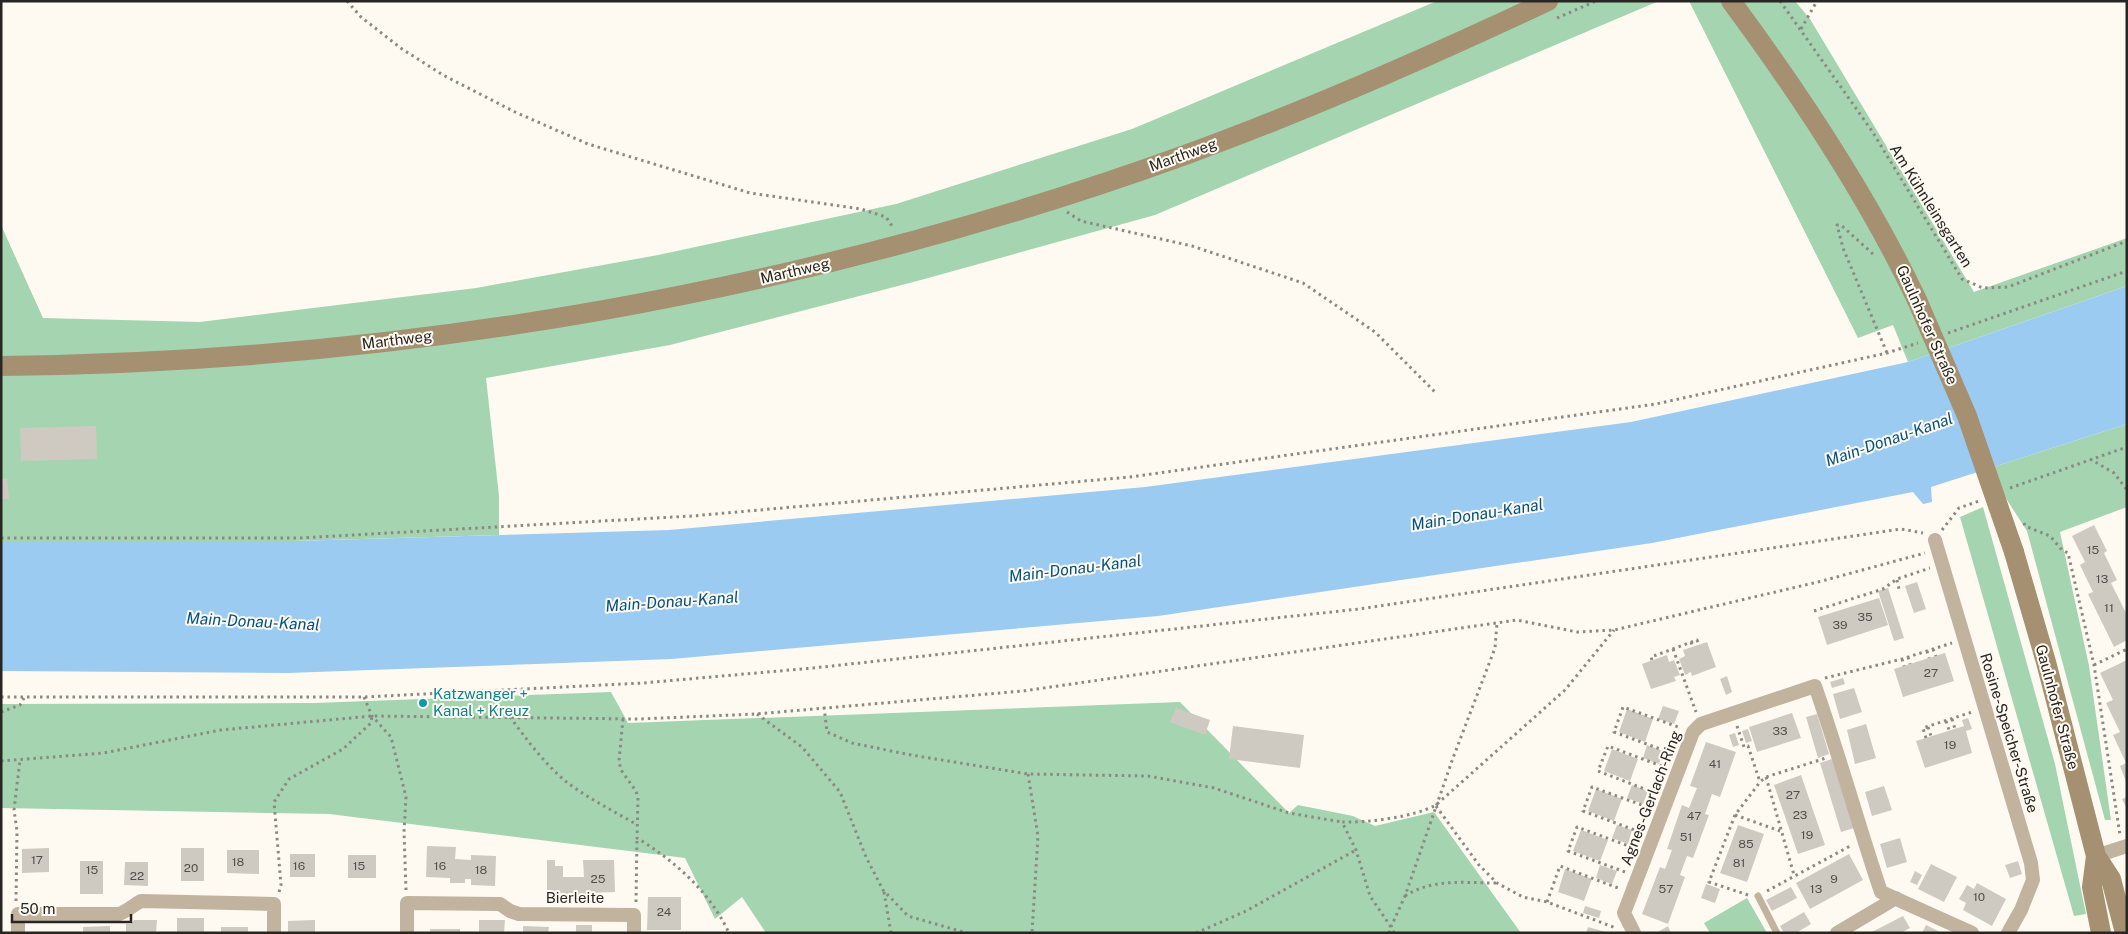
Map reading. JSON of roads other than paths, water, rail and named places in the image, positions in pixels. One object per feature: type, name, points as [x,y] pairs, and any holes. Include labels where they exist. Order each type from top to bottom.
[{"type":"main road","name":"Marthweg","points":[[1,366],[162,361],[335,347],[446,334],[661,300],[778,275],[904,243],[1060,197],[1228,139],[1398,69],[1548,1]]},
{"type":"main road","name":"Gaulnhofer Straße","points":[[1731,1],[1796,94],[1860,194],[1894,253],[1917,300],[1967,416],[2014,552],[2058,706],[2096,856],[2111,879],[2125,933]]},
{"type":"main road","name":"Gaulnhofer Straße","points":[[2096,856],[2092,887],[2101,933]]},
{"type":"street","name":"Rosine-Speicher-Straße","points":[[1935,540],[2031,862],[2033,880],[2021,910],[2008,933]]},
{"type":"street","name":"Agnes-Gerlach-Ring","points":[[1634,933],[1624,913],[1677,772],[1697,728],[1733,713],[1815,686],[1839,754],[1863,839],[1882,892],[1896,898]]},
{"type":"street","points":[[2096,856],[2124,847]]},
{"type":"street","points":[[1837,933],[1896,898],[1972,933]]},
{"type":"street","points":[[18,933],[18,914],[119,914],[127,912],[141,901],[274,904],[274,933]]},
{"type":"street","name":"Bierleite","points":[[407,933],[407,903],[500,904],[510,911],[519,914],[634,914],[634,933]]},
{"type":"lane","points":[[1758,896],[1777,933]]},
{"type":"water","name":"Main-Donau-Kanal","points":[[2127,286],[2127,424],[1931,487],[1932,502],[1923,504],[1913,492],[1652,543],[1158,616],[672,659],[288,673],[1,671],[1,541],[293,541],[669,530],[1145,487],[1631,422],[1908,362]]},
{"type":"place","name":"Katzwanger + Kanal + Kreuz","points":[[423,703]]}]
